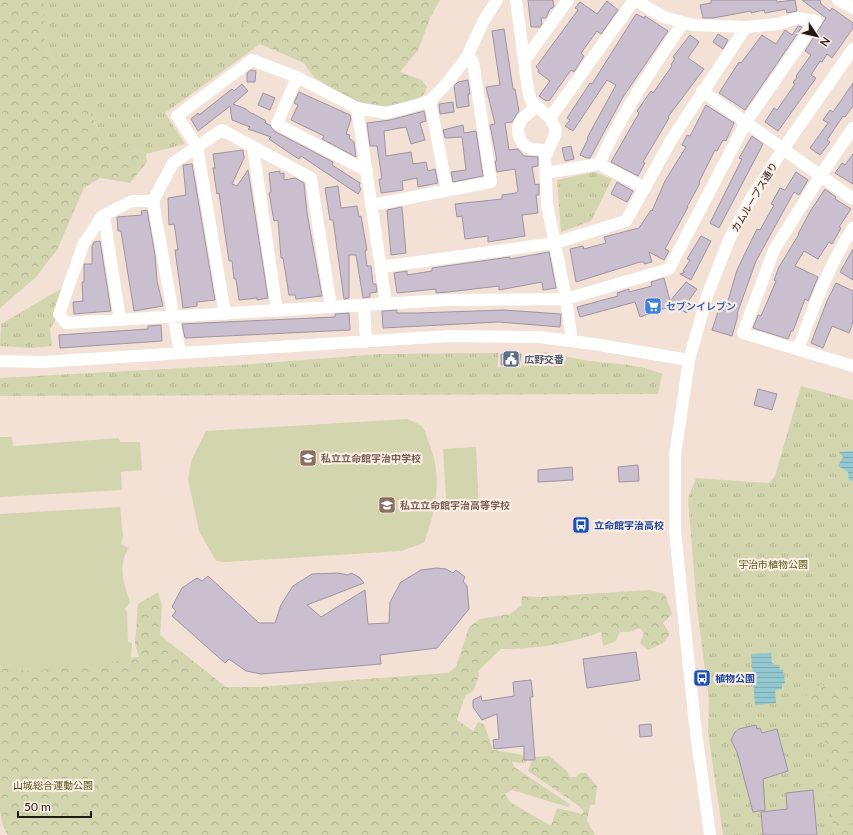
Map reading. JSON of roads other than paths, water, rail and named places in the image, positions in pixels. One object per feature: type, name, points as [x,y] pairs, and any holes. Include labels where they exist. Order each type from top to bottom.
[{"type":"street","points":[[225,314],[197,146],[177,116],[252,60],[296,77],[357,108],[386,113],[430,102],[467,57],[483,22],[497,0]]},
{"type":"street","points":[[516,0],[528,90],[531,101],[554,123],[555,135],[545,157],[547,204],[566,299],[572,341]]},
{"type":"street","points":[[524,61],[568,0]]},
{"type":"street","points":[[153,201],[132,200],[104,216],[83,245],[60,314],[66,323],[386,303],[492,298],[566,299],[669,269],[746,122],[816,21],[798,18],[778,24],[746,27],[683,24],[664,17],[635,0],[550,118]]},
{"type":"street","points":[[838,0],[853,8]]},
{"type":"street","points":[[599,164],[612,134],[638,91],[683,24]]},
{"type":"street","points":[[381,267],[555,243],[626,221],[673,137],[702,91],[746,27]]},
{"type":"street","name":"カムループス通り","points":[[710,835],[688,664],[675,518],[675,455],[689,360],[707,296],[729,240],[750,200],[783,149],[853,49]]},
{"type":"street","points":[[372,205],[491,182],[473,61],[467,57]]},
{"type":"street","points":[[296,77],[277,124],[367,172]]},
{"type":"street","points":[[702,91],[853,199]]},
{"type":"street","points":[[430,102],[447,190]]},
{"type":"street","points":[[536,106],[519,124],[519,136],[526,146],[531,149],[542,149],[547,151]]},
{"type":"street","points":[[357,108],[386,303]]},
{"type":"street","points":[[853,128],[821,175],[774,250],[742,333],[853,366]]},
{"type":"street","points":[[180,353],[153,201],[173,163],[222,130],[310,178],[331,307]]},
{"type":"street","points":[[253,147],[277,311]]},
{"type":"street","points":[[546,173],[599,164],[645,188]]},
{"type":"street","points":[[104,216],[120,320]]},
{"type":"street","points":[[798,349],[823,284],[839,250],[853,228]]},
{"type":"street","points":[[364,305],[366,342]]},
{"type":"street","points":[[0,361],[43,362],[268,346],[366,342],[450,336],[539,337],[689,360]]},
{"type":"water","points":[[853,451],[853,481],[849,480],[848,472],[838,466],[843,457],[839,452]]},
{"type":"water","points":[[771,653],[772,665],[779,665],[780,670],[783,669],[785,683],[782,684],[782,689],[775,690],[776,703],[755,705],[751,654]]},
{"type":"place","name":"セブンイレブン","points":[[653,306]]},
{"type":"place","name":"広野交番","points":[[511,359]]},
{"type":"place","name":"私立立命館宇治中学校","points":[[308,458]]},
{"type":"place","name":"私立立命館宇治高等学校","points":[[387,505]]},
{"type":"place","name":"立命館宇治高校","points":[[581,525]]},
{"type":"place","name":"植物公園","points":[[702,678]]},
{"type":"park label","name":"宇治市植物公園","points":[[773,564]]},
{"type":"park label","name":"山城総合運動公園","points":[[53,785]]}]
